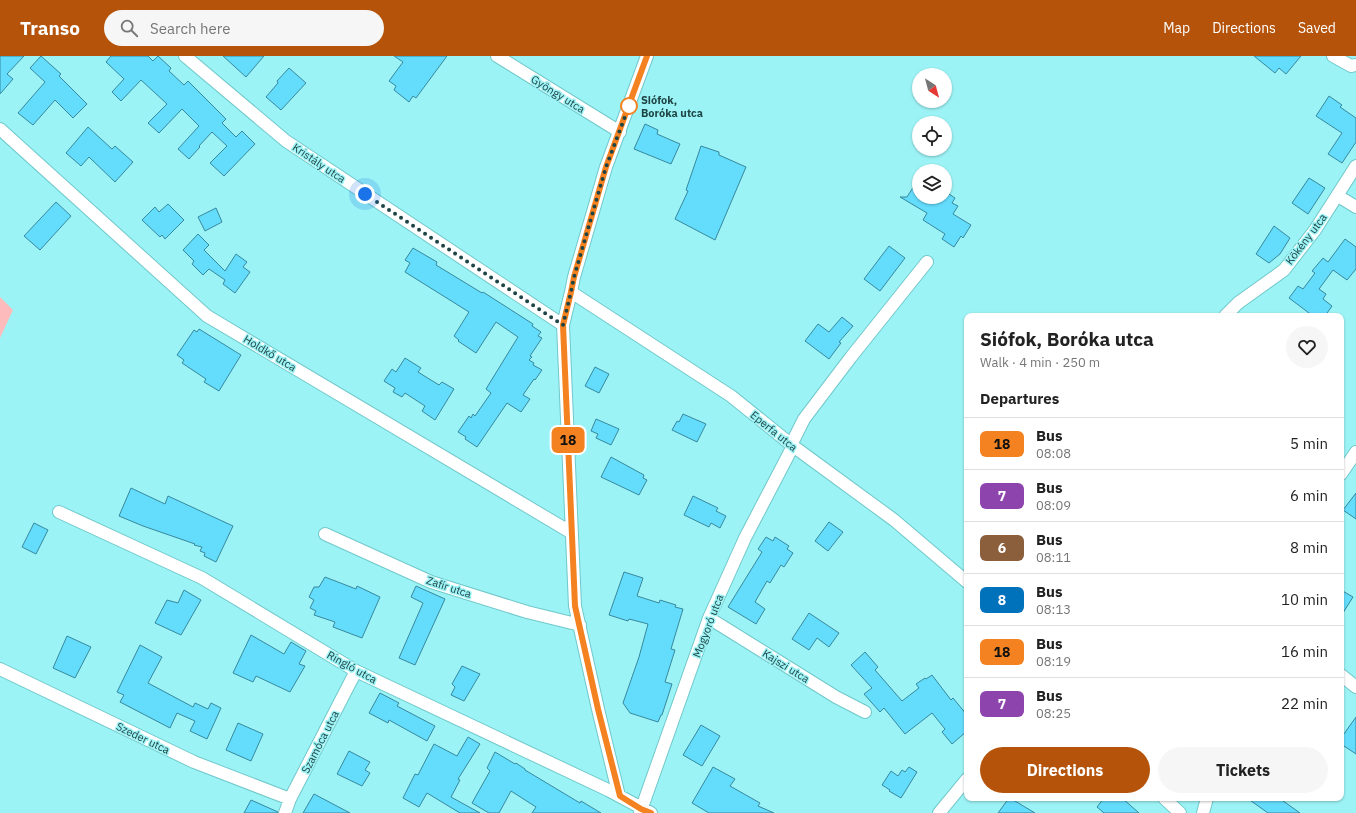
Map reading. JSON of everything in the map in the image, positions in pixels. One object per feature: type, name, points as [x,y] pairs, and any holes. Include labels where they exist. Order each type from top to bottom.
[{"type":"street","name":"Kristály utca","points":[[185,56],[286,141],[563,325]]},
{"type":"street","name":"Gyöngy utca","points":[[497,56],[620,132]]},
{"type":"street","points":[[620,796],[598,709],[575,606],[563,325],[574,277],[606,167],[647,56]]},
{"type":"street","points":[[1333,56],[1354,68]]},
{"type":"street","name":"Holdkő utca","points":[[0,129],[208,316],[572,533]]},
{"type":"street","name":"Kökény utca","points":[[1228,313],[1238,303],[1284,270],[1315,230],[1356,166]]},
{"type":"street","points":[[1338,196],[1356,207]]},
{"type":"street","name":"Mogyoró utca","points":[[644,812],[709,618],[745,538],[792,446],[804,419],[927,262]]},
{"type":"street","name":"Eperfa utca","points":[[571,292],[732,396],[792,446],[894,520],[964,579]]},
{"type":"street","points":[[1344,470],[1356,452]]},
{"type":"street","name":"Ringló utca","points":[[58,512],[202,578],[356,671],[620,796],[644,812]]},
{"type":"street","name":"Zafír utca","points":[[325,534],[431,582],[527,612],[580,625]]},
{"type":"street","name":"Kajszi utca","points":[[709,618],[836,697],[865,712]]},
{"type":"street","name":"Szeder utca","points":[[0,669],[194,762],[290,799]]},
{"type":"street","name":"Szamóca utca","points":[[285,813],[290,799],[356,671]]},
{"type":"street","points":[[1344,677],[1356,687]]},
{"type":"street","points":[[938,813],[964,783]]},
{"type":"street","points":[[1167,801],[1180,813]]},
{"type":"street","points":[[1203,813],[1206,801]]},
{"type":"shaded area","points":[[0,297],[13,310],[0,338]]},
{"type":"building","points":[[0,56],[24,56],[7,74],[13,79],[0,94]]},
{"type":"building","points":[[41,56],[61,74],[59,76],[87,104],[73,118],[55,100],[33,125],[18,113],[45,82],[30,68]]},
{"type":"building","points":[[111,56],[148,56],[153,61],[158,56],[171,68],[169,71],[184,85],[188,81],[226,119],[222,123],[236,137],[242,131],[255,144],[224,176],[210,163],[227,146],[212,132],[189,159],[178,149],[199,126],[182,109],[159,133],[148,123],[167,104],[141,80],[121,101],[112,92],[124,79],[106,62]]},
{"type":"building","points":[[223,56],[264,56],[246,77]]},
{"type":"building","points":[[394,56],[447,56],[416,98],[413,96],[409,102],[394,90],[396,86],[389,81],[403,62]]},
{"type":"building","points":[[1254,56],[1301,56],[1286,74],[1279,68],[1275,73]]},
{"type":"building","points":[[289,68],[306,83],[281,110],[266,97],[278,83],[277,81]]},
{"type":"building","points":[[1329,96],[1342,105],[1340,107],[1356,118],[1356,142],[1342,163],[1328,154],[1342,133],[1316,116]]},
{"type":"building","points":[[645,124],[658,130],[657,134],[680,144],[671,164],[634,149]]},
{"type":"building","points":[[88,127],[112,149],[115,146],[133,162],[115,182],[89,157],[81,166],[66,153]]},
{"type":"building","points":[[701,146],[719,152],[719,155],[746,167],[715,240],[675,219],[688,191],[686,190]]},
{"type":"building","points":[[1309,178],[1325,188],[1308,214],[1292,203]]},
{"type":"building","points":[[912,189],[912,204],[952,203],[958,206],[953,214],[971,225],[963,238],[961,236],[954,247],[942,239],[945,234],[923,220],[927,213],[900,197],[907,197]]},
{"type":"building","points":[[952,196],[955,198],[952,203]]},
{"type":"building","points":[[56,202],[71,216],[40,250],[24,236]]},
{"type":"building","points":[[168,204],[184,220],[165,239],[162,235],[160,237],[142,220],[155,207],[159,212]]},
{"type":"building","points":[[216,208],[222,222],[205,231],[198,217]]},
{"type":"building","points":[[1274,226],[1290,238],[1280,254],[1269,263],[1256,254]]},
{"type":"building","points":[[198,234],[209,245],[204,250],[225,271],[236,254],[247,262],[243,267],[250,272],[235,293],[223,284],[225,280],[209,269],[203,275],[192,264],[194,261],[183,250]]},
{"type":"building","points":[[1345,239],[1356,247],[1356,269],[1347,280],[1333,270],[1319,289],[1326,294],[1323,299],[1332,306],[1327,313],[1309,313],[1289,298],[1298,286],[1303,289],[1315,273],[1312,271],[1323,258],[1328,262]]},
{"type":"building","points":[[889,246],[905,258],[880,291],[864,279]]},
{"type":"building","points":[[413,248],[437,262],[436,265],[482,293],[483,292],[533,324],[532,326],[541,332],[538,336],[542,338],[529,360],[534,363],[533,365],[542,370],[523,395],[530,399],[521,412],[507,403],[477,447],[458,432],[469,416],[471,418],[473,414],[475,416],[491,393],[486,389],[518,337],[496,322],[476,353],[458,341],[459,340],[454,336],[469,312],[405,272],[410,263],[405,260]]},
{"type":"building","points":[[842,317],[853,326],[839,342],[841,343],[829,359],[805,341],[818,324],[829,332]]},
{"type":"building","points":[[199,329],[241,355],[219,391],[204,382],[206,379],[182,363],[184,360],[177,355],[194,330],[197,332]]},
{"type":"building","points":[[405,358],[421,368],[418,372],[439,385],[442,382],[454,389],[435,420],[422,411],[425,406],[405,393],[402,397],[393,392],[395,388],[384,381],[392,369],[396,372]]},
{"type":"building","points":[[595,367],[609,374],[599,393],[585,386]]},
{"type":"building","points":[[683,414],[706,424],[697,442],[672,430],[677,421],[679,422]]},
{"type":"building","points":[[596,419],[619,429],[611,445],[596,438],[598,434],[591,431]]},
{"type":"building","points":[[611,457],[644,475],[643,478],[647,480],[639,495],[601,477]]},
{"type":"building","points":[[131,488],[165,504],[168,496],[233,526],[216,562],[204,556],[205,553],[200,551],[202,547],[119,516]]},
{"type":"building","points":[[1356,493],[1356,519],[1344,511]]},
{"type":"building","points":[[693,496],[718,508],[716,511],[726,516],[720,528],[711,523],[709,527],[684,515]]},
{"type":"building","points":[[829,522],[843,532],[828,551],[815,541]]},
{"type":"building","points":[[34,523],[48,530],[36,554],[22,547]]},
{"type":"building","points":[[766,537],[773,541],[775,537],[789,546],[787,549],[793,553],[784,567],[781,565],[770,583],[767,581],[755,602],[765,609],[756,624],[728,607],[762,552],[758,549]]},
{"type":"building","points":[[624,572],[643,578],[637,596],[659,603],[660,600],[683,609],[671,649],[675,650],[665,682],[672,684],[662,715],[658,722],[630,713],[623,703],[639,657],[648,624],[629,619],[628,621],[609,615]]},
{"type":"building","points":[[325,577],[356,589],[357,586],[380,597],[362,638],[333,627],[335,622],[314,615],[316,611],[310,608],[314,600],[309,597],[314,587],[319,587]]},
{"type":"building","points":[[416,586],[445,599],[415,665],[399,658],[423,603],[411,597]]},
{"type":"building","points":[[184,590],[201,600],[181,635],[155,623],[167,600],[178,603]]},
{"type":"building","points":[[1344,592],[1353,597],[1344,611]]},
{"type":"building","points":[[809,613],[839,633],[829,647],[817,638],[809,650],[792,639]]},
{"type":"building","points":[[251,635],[284,654],[291,642],[306,651],[299,664],[305,666],[290,692],[256,676],[253,682],[233,673]]},
{"type":"building","points":[[67,636],[91,647],[75,678],[53,668]]},
{"type":"building","points":[[140,645],[162,657],[148,683],[193,707],[195,703],[208,709],[211,703],[221,708],[207,739],[190,731],[195,721],[177,713],[170,728],[120,702],[124,695],[117,692]]},
{"type":"building","points":[[865,652],[878,667],[875,670],[902,701],[919,688],[916,684],[932,675],[951,700],[953,698],[964,711],[964,734],[952,744],[942,732],[945,729],[932,713],[905,734],[884,708],[880,712],[864,694],[872,688],[851,665]]},
{"type":"building","points":[[462,666],[480,674],[464,701],[451,695],[455,687],[452,684]]},
{"type":"building","points":[[380,693],[399,703],[397,706],[435,726],[427,741],[389,720],[388,723],[369,713]]},
{"type":"building","points":[[1356,717],[1356,754],[1344,746],[1344,734]]},
{"type":"building","points":[[238,723],[263,734],[251,761],[226,750]]},
{"type":"building","points":[[701,725],[720,736],[702,766],[683,755]]},
{"type":"building","points":[[468,737],[480,744],[458,779],[460,780],[451,797],[480,813],[460,813],[427,793],[419,807],[403,798],[415,774],[418,775],[434,744],[457,756]]},
{"type":"building","points":[[349,751],[370,762],[365,770],[370,773],[362,786],[337,774]]},
{"type":"building","points":[[495,752],[515,764],[516,763],[580,803],[581,801],[601,813],[532,813],[536,807],[511,791],[499,813],[489,813],[472,803],[490,771],[487,768]]},
{"type":"building","points":[[713,767],[735,779],[730,786],[760,803],[758,806],[774,813],[709,813],[692,803]]},
{"type":"building","points":[[909,767],[917,772],[901,798],[882,785],[891,771],[898,776],[902,770],[905,772]]},
{"type":"building","points":[[314,794],[350,813],[303,813]]},
{"type":"building","points":[[251,800],[278,812],[278,813],[244,813]]},
{"type":"building","points":[[1007,801],[1015,801],[1035,813],[998,813]]},
{"type":"building","points":[[1102,801],[1125,801],[1139,813],[1104,813],[1097,807]]},
{"type":"building","points":[[1251,801],[1283,801],[1300,813],[1268,813]]},
{"type":"bus line","name":"18","points":[[647,56],[606,167],[574,277],[563,325],[575,606],[598,709],[620,796],[641,809],[651,813]]},
{"type":"place","name":"Siófok, Boróka utca","points":[[629,106]]},
{"type":"route","points":[[365,194],[563,325],[574,277],[606,167],[629,106]]}]
